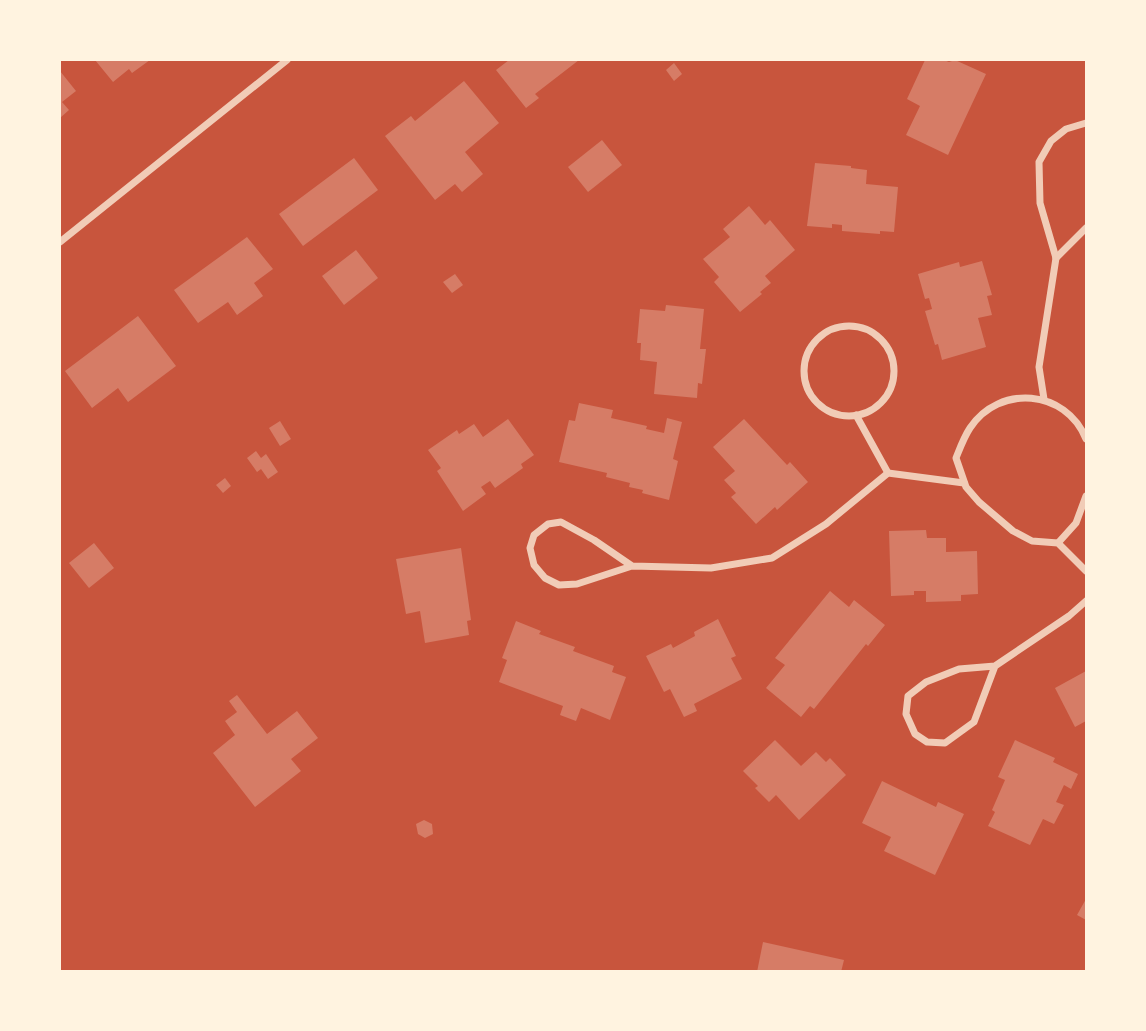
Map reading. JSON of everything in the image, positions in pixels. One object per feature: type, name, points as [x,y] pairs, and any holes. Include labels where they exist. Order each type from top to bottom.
[{"type":"street","points":[[60,243],[287,60]]},
{"type":"street","points":[[1044,399],[1039,367],[1056,258],[1040,203],[1039,162],[1051,141],[1066,129],[1087,123]]},
{"type":"street","points":[[1056,258],[1087,228]]},
{"type":"street","points":[[839,326],[855,326],[869,330],[889,349],[894,362],[894,377],[885,397],[870,411],[856,415],[841,415],[826,410],[814,400],[806,387],[803,371],[806,356],[813,343],[825,332],[839,326]]},
{"type":"street","points":[[1087,439],[1071,415],[1053,402],[1031,397],[1007,400],[987,411],[970,427],[956,458],[964,483],[979,502],[1013,531],[1032,541],[1058,543],[1087,571]]},
{"type":"street","points":[[856,415],[888,473]]},
{"type":"street","points":[[632,566],[561,522],[548,524],[534,535],[530,548],[534,565],[545,578],[559,585],[577,584],[632,566],[711,568],[772,558],[826,524],[888,473],[964,483]]},
{"type":"street","points":[[1058,543],[1076,523],[1087,496]]},
{"type":"street","points":[[995,666],[974,722],[960,734],[945,743],[927,742],[915,734],[906,714],[908,696],[926,682],[959,669],[995,666],[1087,601]]},
{"type":"building","points":[[95,60],[150,60],[132,73],[129,69],[113,82]]},
{"type":"building","points":[[509,60],[579,60],[535,94],[539,98],[526,108],[496,70]]},
{"type":"building","points":[[925,60],[955,60],[986,74],[948,155],[906,135],[920,106],[907,99]]},
{"type":"building","points":[[674,63],[682,74],[674,81],[666,70]]},
{"type":"building","points":[[60,71],[76,91],[62,102],[69,110],[60,118]]},
{"type":"building","points":[[464,81],[499,123],[465,152],[483,174],[462,192],[455,184],[435,200],[385,136],[411,116],[415,121]]},
{"type":"building","points":[[602,140],[622,165],[588,192],[568,167]]},
{"type":"building","points":[[354,158],[378,190],[303,246],[279,214]]},
{"type":"building","points":[[815,163],[867,170],[866,184],[898,187],[894,232],[880,231],[880,234],[842,231],[842,225],[832,224],[832,228],[807,226]]},
{"type":"building","points":[[749,206],[765,225],[770,220],[795,250],[765,276],[771,283],[740,312],[714,282],[719,277],[703,259],[730,237],[723,229]]},
{"type":"building","points":[[247,237],[273,269],[254,283],[263,296],[237,315],[228,302],[198,323],[174,290]]},
{"type":"building","points":[[356,250],[378,278],[344,305],[322,276]]},
{"type":"building","points":[[982,261],[992,295],[987,296],[992,315],[978,318],[986,347],[942,360],[925,311],[932,309],[929,298],[925,299],[918,274],[959,262],[960,267]]},
{"type":"building","points":[[455,274],[463,285],[452,293],[443,282]]},
{"type":"building","points":[[666,305],[704,309],[700,349],[706,349],[702,384],[698,383],[697,398],[654,394],[657,362],[640,360],[641,343],[637,343],[640,309],[665,311]]},
{"type":"building","points":[[138,316],[176,366],[128,402],[118,388],[92,408],[65,371]]},
{"type":"building","points":[[579,403],[613,410],[611,418],[647,426],[646,429],[664,433],[667,418],[682,422],[673,459],[678,461],[669,500],[642,493],[643,490],[629,487],[630,483],[606,477],[607,473],[559,462],[569,420],[575,421]]},
{"type":"building","points":[[508,419],[534,455],[521,464],[523,468],[495,488],[490,481],[481,487],[486,494],[463,511],[437,471],[441,468],[428,450],[457,430],[459,434],[474,424],[483,437]]},
{"type":"building","points":[[744,419],[787,465],[790,462],[808,482],[777,510],[775,507],[756,524],[731,497],[736,493],[724,480],[735,471],[713,447]]},
{"type":"building","points":[[280,421],[291,439],[280,446],[269,428]]},
{"type":"building","points":[[256,451],[261,458],[266,454],[278,472],[268,479],[261,469],[257,472],[247,458]]},
{"type":"building","points":[[225,478],[231,486],[223,493],[216,485]]},
{"type":"building","points":[[926,530],[927,538],[946,538],[946,552],[977,551],[978,594],[961,595],[961,601],[926,602],[926,591],[914,591],[914,595],[891,596],[889,531]]},
{"type":"building","points":[[94,543],[114,568],[89,588],[69,563]]},
{"type":"building","points":[[461,548],[471,620],[467,621],[469,635],[425,643],[420,611],[406,614],[396,559]]},
{"type":"building","points":[[830,591],[849,607],[854,600],[885,625],[868,646],[866,644],[814,709],[810,706],[801,717],[766,688],[785,665],[775,658]]},
{"type":"building","points":[[718,619],[736,656],[731,658],[742,679],[694,704],[697,711],[684,717],[670,689],[664,692],[646,656],[671,644],[673,648]]},
{"type":"building","points":[[516,621],[541,631],[539,634],[575,647],[573,651],[614,666],[612,672],[626,677],[610,720],[581,708],[576,721],[560,715],[563,706],[499,682],[507,660],[502,658]]},
{"type":"building","points":[[1086,671],[1086,721],[1075,727],[1055,688]]},
{"type":"building","points":[[237,695],[267,734],[297,711],[318,738],[291,759],[301,771],[255,807],[213,753],[235,735],[225,721],[237,712],[229,701]]},
{"type":"building","points":[[775,740],[801,766],[816,752],[826,762],[830,758],[846,775],[799,820],[776,795],[769,802],[743,771]]},
{"type":"building","points":[[1015,740],[1055,758],[1053,762],[1078,774],[1071,789],[1064,785],[1056,802],[1064,805],[1054,824],[1043,819],[1030,845],[988,826],[1005,780],[998,777]]},
{"type":"building","points":[[882,781],[936,807],[938,802],[964,814],[935,875],[884,851],[891,837],[862,823]]},
{"type":"building","points":[[424,820],[432,824],[433,834],[425,838],[418,834],[416,824]]},
{"type":"building","points":[[1086,899],[1086,920],[1077,915]]},
{"type":"building","points":[[763,942],[844,960],[841,972],[757,972]]}]
